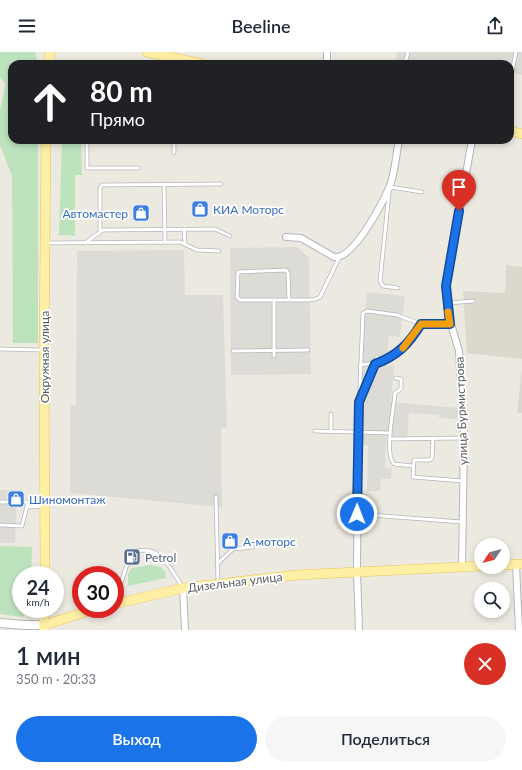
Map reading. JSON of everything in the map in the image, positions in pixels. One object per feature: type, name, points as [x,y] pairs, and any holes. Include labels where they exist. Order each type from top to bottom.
[{"type":"main road","points":[[147,52],[184,60]]},
{"type":"main road","name":"Окружная улица","points":[[45,566],[44,243],[46,144]]},
{"type":"main road","name":"Дизельная улица","points":[[124,602],[183,588],[296,575],[474,566]]},
{"type":"main road","points":[[0,623],[44,627],[72,617]]},
{"type":"street","points":[[286,237],[301,238],[339,258],[346,254],[358,242],[390,187],[398,144]]},
{"type":"street","name":"улица Бурмистрова","points":[[462,566],[464,438],[460,351],[450,324],[446,286],[471,144]]},
{"type":"street","points":[[358,432],[357,572],[359,630]]},
{"type":"street","points":[[519,565],[519,630]]},
{"type":"street","points":[[183,588],[185,630]]},
{"type":"lane","points":[[87,144],[88,168],[139,168]]},
{"type":"lane","points":[[174,144],[174,153]]},
{"type":"lane","points":[[164,184],[165,242]]},
{"type":"lane","points":[[100,230],[100,188],[102,185],[221,184]]},
{"type":"lane","points":[[398,288],[383,286],[380,281],[390,187],[422,192]]},
{"type":"lane","points":[[184,229],[185,243]]},
{"type":"lane","points":[[85,243],[100,230],[217,229],[230,236]]},
{"type":"lane","points":[[44,243],[165,242],[185,243],[197,250],[219,251]]},
{"type":"lane","points":[[288,300],[288,273],[286,270],[238,272],[238,300],[288,300],[318,298],[339,258]]},
{"type":"lane","points":[[274,300],[274,356]]},
{"type":"lane","points":[[447,303],[473,301]]},
{"type":"lane","points":[[358,432],[362,315],[365,312],[397,315],[421,324],[450,324]]},
{"type":"lane","points":[[360,365],[375,364],[398,353],[408,343],[421,324]]},
{"type":"lane","points":[[0,349],[44,350]]},
{"type":"lane","points":[[233,351],[308,350]]},
{"type":"lane","points":[[359,402],[377,357]]},
{"type":"lane","points":[[396,378],[401,379],[401,389],[395,393],[390,433],[391,462],[397,465],[412,466]]},
{"type":"lane","points":[[331,414],[332,432]]},
{"type":"lane","points":[[315,431],[390,433]]},
{"type":"lane","points":[[433,438],[432,459],[415,459],[412,466],[413,475],[415,478],[463,481]]},
{"type":"lane","points":[[390,439],[464,438]]},
{"type":"lane","points":[[216,497],[218,583]]},
{"type":"lane","points":[[0,502],[28,502],[22,526],[0,525]]},
{"type":"lane","points":[[27,507],[44,506]]},
{"type":"lane","points":[[357,514],[462,522]]},
{"type":"lane","points":[[217,564],[233,549],[253,547]]},
{"type":"lane","points":[[124,575],[131,552],[142,549],[161,555],[183,588]]},
{"type":"shaded area","points":[[397,52],[522,52],[522,75],[514,73],[514,60],[396,60]]},
{"type":"shaded area","points":[[297,247],[309,258],[311,374],[231,375],[230,248]]},
{"type":"shaded area","points":[[184,250],[185,295],[223,295],[227,428],[221,428],[222,507],[70,493],[70,405],[76,405],[77,251]]},
{"type":"shaded area","points":[[506,265],[522,267],[522,359],[467,353],[463,291],[505,293]]},
{"type":"shaded area","points":[[367,292],[405,296],[400,337],[389,336],[386,365],[394,366],[391,402],[459,408],[458,419],[439,418],[439,415],[409,413],[407,437],[386,436],[385,468],[392,468],[391,479],[381,479],[380,491],[367,491],[368,445],[360,445],[363,332]]},
{"type":"shaded area","points":[[522,368],[522,413],[517,413]]},
{"type":"shaded area","points":[[0,490],[17,490],[15,543],[0,543]]},
{"type":"green space","points":[[0,52],[35,52],[37,60],[8,60],[8,144],[38,144],[38,343],[13,343],[12,176],[0,145],[0,109],[6,83],[0,78]]},
{"type":"green space","points":[[62,144],[81,144],[82,175],[75,175],[75,236],[59,235]]},
{"type":"green space","points":[[0,546],[32,547],[31,566],[12,566],[12,616],[0,614]]},
{"type":"green space","points":[[151,565],[160,567],[165,571],[166,578],[128,586],[128,574],[132,568]]},
{"type":"slow traffic","points":[[403,348],[411,340],[421,324],[450,324],[448,312]]},
{"type":"place","name":"КИА Моторс","points":[[200,209]]},
{"type":"place","name":"Автомастер","points":[[141,213]]},
{"type":"place","name":"Шиномонтаж","points":[[16,499]]},
{"type":"place","name":"А-моторс","points":[[230,541]]},
{"type":"place","name":"Petrol","points":[[132,557]]},
{"type":"route","points":[[357,514],[359,402],[375,364],[391,358],[398,353],[411,340],[421,324],[450,324],[446,286],[459,211]]}]
